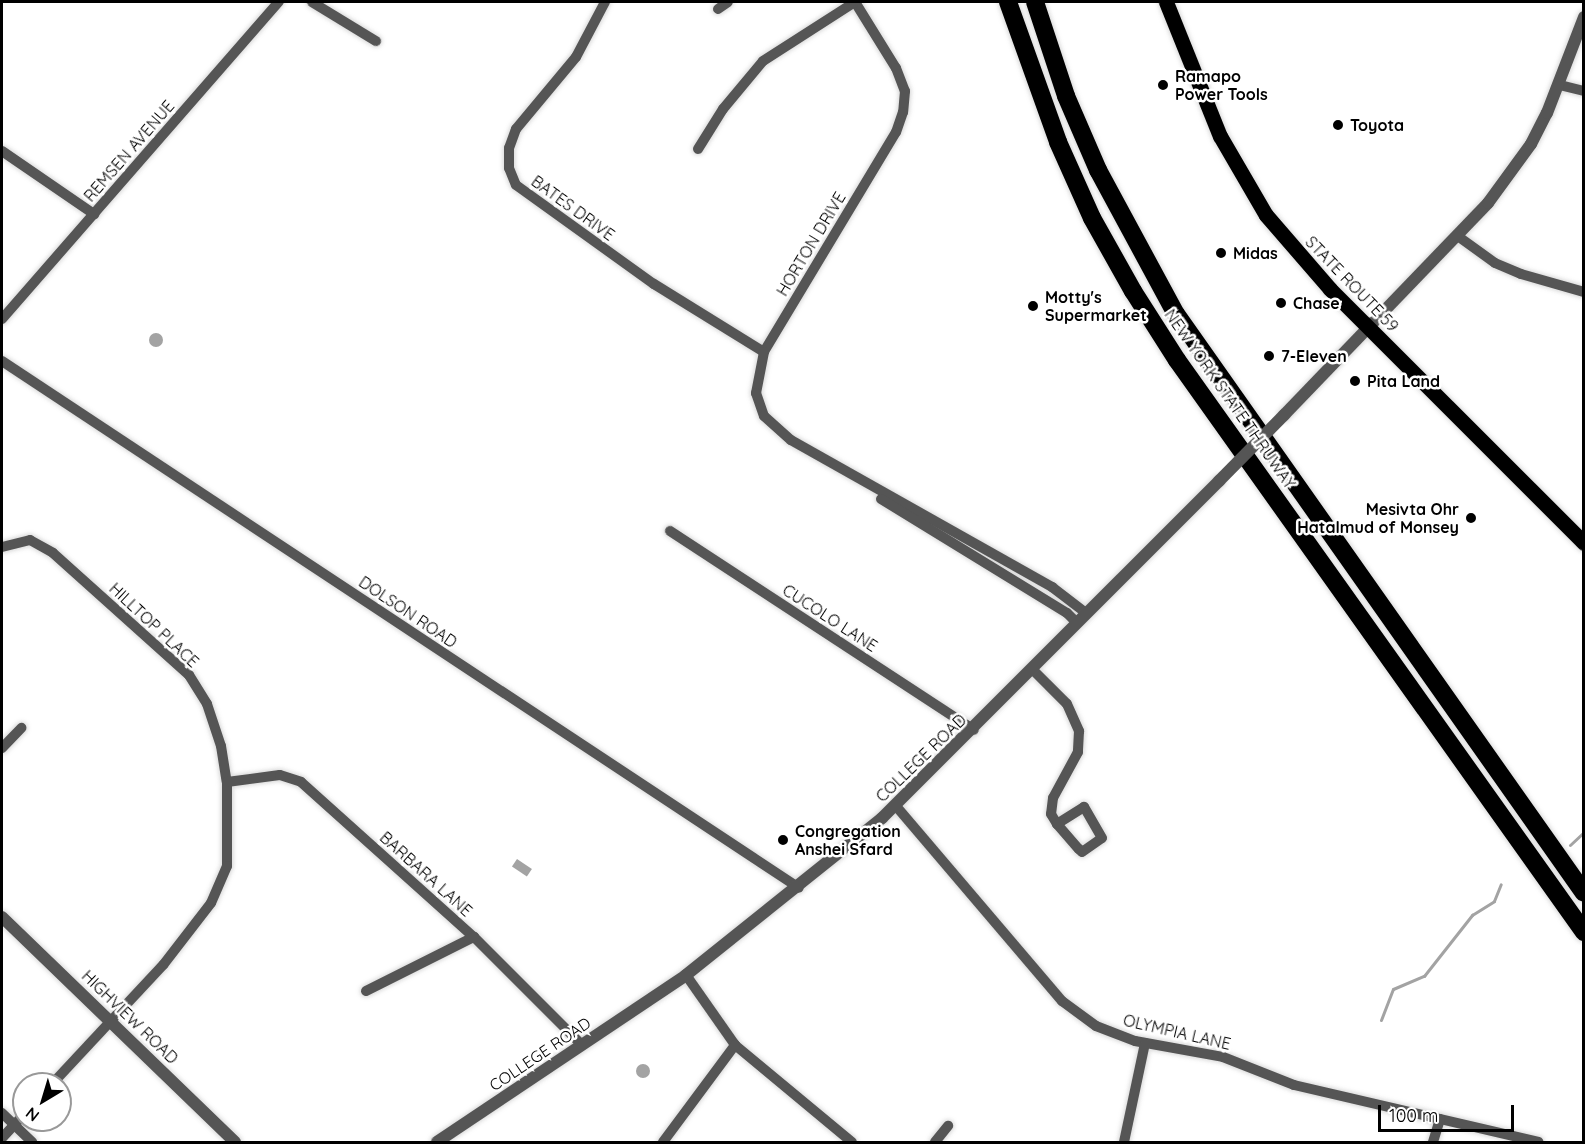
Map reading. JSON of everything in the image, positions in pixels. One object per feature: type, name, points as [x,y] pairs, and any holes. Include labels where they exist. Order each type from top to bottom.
[{"type":"highway","name":"NEW YORK STATE THRUWAY","points":[[1008,2],[1058,142],[1092,218],[1132,291],[1177,360],[1584,932]]},
{"type":"highway","name":"NEW YORK STATE THRUWAY","points":[[1035,2],[1066,96],[1098,170],[1176,314],[1584,893]]},
{"type":"main road","name":"STATE ROUTE 59","points":[[1166,2],[1239,175],[1298,256],[1584,543]]},
{"type":"street","name":"REMSEN AVENUE","points":[[2,319],[279,2]]},
{"type":"street","points":[[312,2],[376,41]]},
{"type":"street","name":"BATES DRIVE","points":[[605,2],[576,57],[516,129],[509,148],[509,168],[516,185],[654,284],[764,352]]},
{"type":"street","points":[[718,9],[728,2]]},
{"type":"street","points":[[698,149],[723,109],[763,60],[855,2]]},
{"type":"street","name":"HORTON DRIVE","points":[[855,2],[896,68],[905,91],[903,112],[896,132],[764,352],[756,393],[764,416],[782,435],[847,474],[1052,588],[1086,614]]},
{"type":"street","name":"COLLEGE ROAD","points":[[437,1143],[686,975],[799,888],[896,806],[974,730],[1459,237],[1531,144],[1560,85],[1584,17]]},
{"type":"street","points":[[1560,85],[1584,92]]},
{"type":"street","points":[[2,151],[94,214]]},
{"type":"street","points":[[1459,237],[1495,263],[1521,274],[1584,292]]},
{"type":"street","name":"DOLSON ROAD","points":[[2,361],[799,888]]},
{"type":"street","name":"HORTON DRIVE","points":[[847,474],[898,511],[1067,613],[1077,623]]},
{"type":"street","name":"CUCOLO LANE","points":[[670,531],[974,730]]},
{"type":"street","name":"HILLTOP PLACE","points":[[2,547],[30,540],[53,553],[189,675],[207,704],[221,746],[227,782],[227,866],[211,903],[163,965],[63,1072]]},
{"type":"street","points":[[1032,669],[1067,704],[1079,731],[1078,752],[1051,804],[1051,814],[1058,824]]},
{"type":"street","points":[[2,748],[21,728]]},
{"type":"street","name":"BARBARA LANE","points":[[227,782],[280,775],[301,782],[474,937],[582,1045]]},
{"type":"street","name":"OLYMPIA LANE","points":[[896,806],[1062,1001],[1096,1026],[1145,1043],[1223,1057],[1294,1084],[1538,1143]]},
{"type":"street","name":"HIGHVIEW ROAD","points":[[2,917],[235,1143]]},
{"type":"street","points":[[366,991],[474,937]]},
{"type":"street","points":[[686,975],[735,1046],[852,1143]]},
{"type":"street","points":[[1124,1143],[1145,1043]]},
{"type":"street","points":[[663,1143],[735,1046]]},
{"type":"street","points":[[1433,1143],[1440,1119]]},
{"type":"street","points":[[935,1143],[948,1126]]},
{"type":"street","points":[[22,1132],[32,1143]]},
{"type":"shaded area","points":[[156,333],[161,335],[163,340],[161,345],[156,347],[151,345],[149,340],[151,335]]},
{"type":"shaded area","points":[[517,859],[532,869],[527,877],[512,866]]},
{"type":"shaded area","points":[[643,1064],[648,1066],[650,1071],[648,1076],[643,1078],[638,1076],[636,1071],[638,1066]]},
{"type":"waterway","points":[[1570,845],[1584,832]]},
{"type":"waterway","points":[[1381,1020],[1393,989],[1424,976],[1472,915],[1494,901],[1501,884]]},
{"type":"place","name":"Ramapo Power Tools","points":[[1163,85]]},
{"type":"place","name":"Toyota","points":[[1338,125]]},
{"type":"place","name":"Midas","points":[[1221,253]]},
{"type":"place","name":"Chase","points":[[1281,303]]},
{"type":"place","name":"Motty's Supermarket","points":[[1033,306]]},
{"type":"place","name":"7-Eleven","points":[[1269,356]]},
{"type":"place","name":"Pita Land","points":[[1355,381]]},
{"type":"place","name":"Mesivta Ohr Hatalmud of Monsey","points":[[1471,518]]},
{"type":"place","name":"Congregation Anshei Sfard","points":[[783,840]]}]
